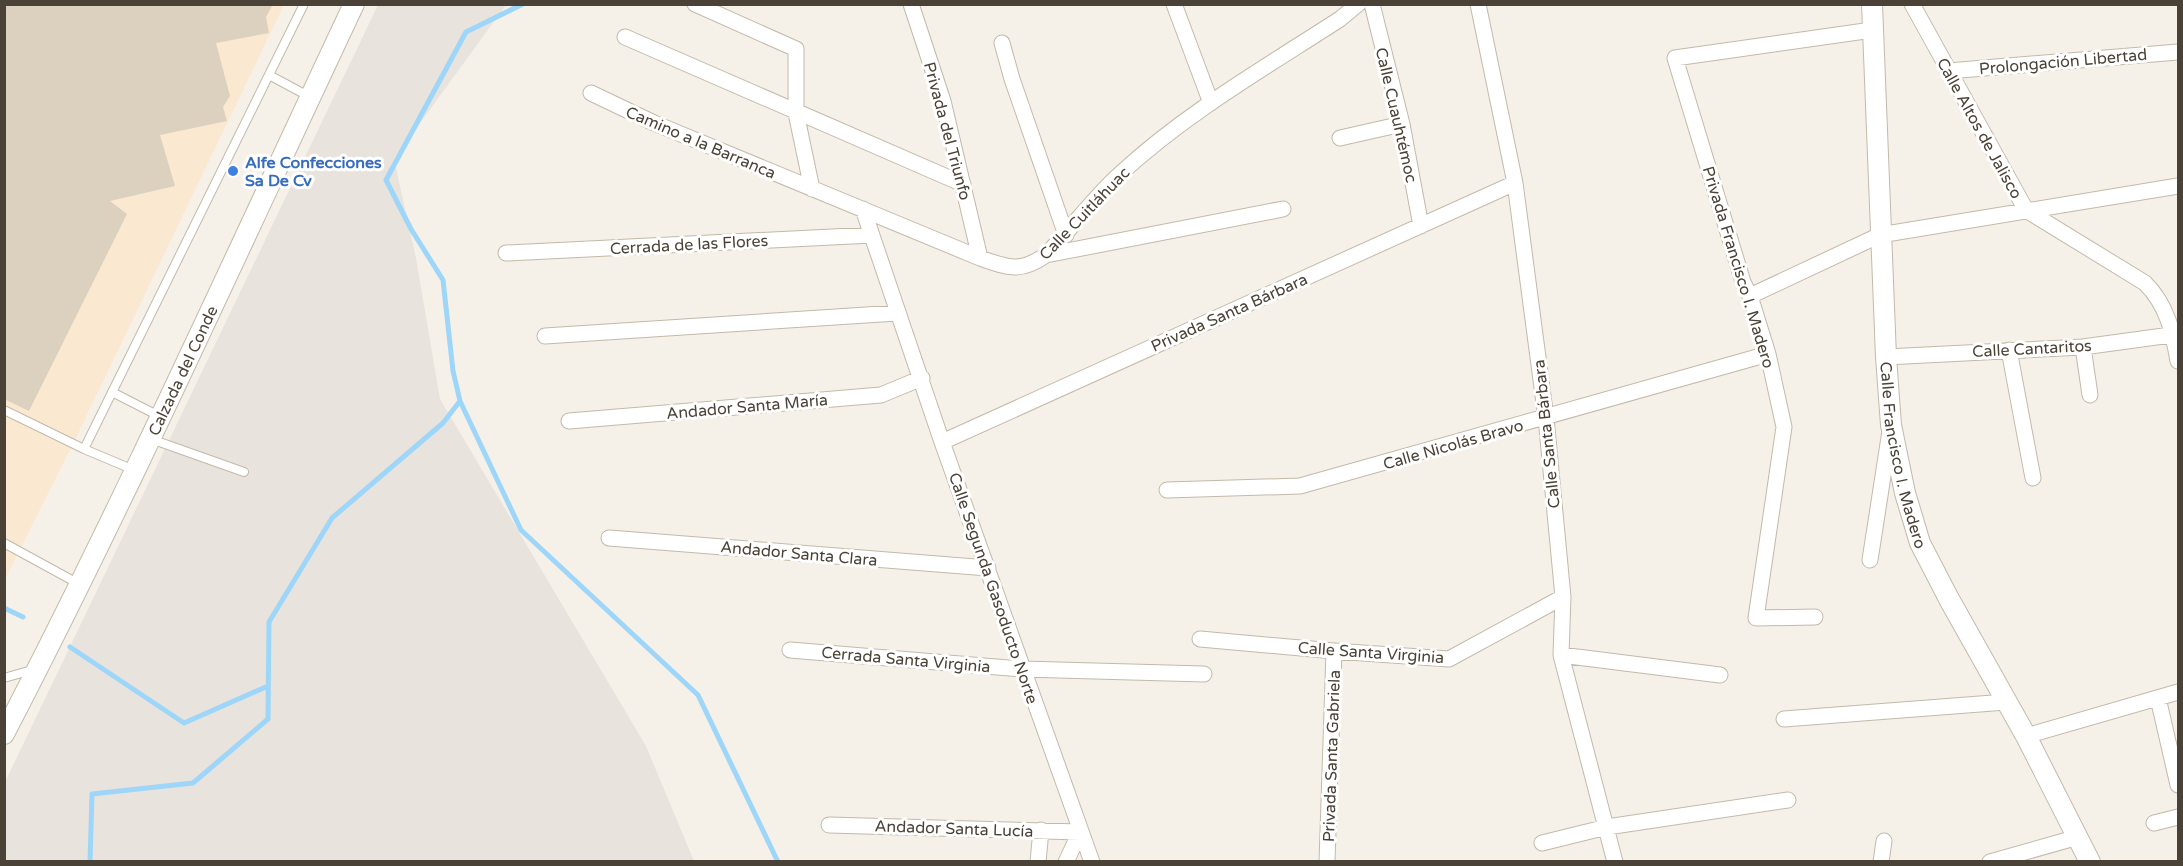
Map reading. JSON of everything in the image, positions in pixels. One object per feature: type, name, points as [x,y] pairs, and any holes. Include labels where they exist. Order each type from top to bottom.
[{"type":"street","name":"Calzada del Conde","points":[[4,734],[39,668],[134,470],[354,4]]},
{"type":"street","points":[[696,4],[796,49],[796,113],[812,189]]},
{"type":"street","name":"Privada del Triunfo","points":[[911,4],[944,101],[980,258]]},
{"type":"street","points":[[1174,4],[1210,103]]},
{"type":"street","name":"Calle Cuitláhuac","points":[[812,189],[980,258],[1008,268],[1022,268],[1046,255],[1119,175],[1210,103],[1340,19],[1358,4]]},
{"type":"street","name":"Calle Cuauhtémoc","points":[[1372,4],[1402,124],[1421,226]]},
{"type":"street","name":"Calle Santa Bárbara","points":[[1478,4],[1515,183],[1546,418],[1563,597],[1561,655],[1615,861]]},
{"type":"street","name":"Calle Francisco I. Madero","points":[[1872,4],[1886,357],[1891,425],[1905,493],[1920,543],[2026,736],[2090,861]]},
{"type":"street","name":"Calle Altos de Jalisco","points":[[1912,4],[2026,210],[2145,282],[2157,295],[2176,335],[2178,362]]},
{"type":"street","name":"Privada Francisco I. Madero","points":[[1815,617],[1756,618],[1784,427],[1768,354],[1750,296],[1743,282],[1675,58],[1872,30]]},
{"type":"street","points":[[625,37],[963,184]]},
{"type":"street","points":[[1002,43],[1012,79],[1066,235]]},
{"type":"street","name":"Prolongación Libertad","points":[[1948,71],[2178,52]]},
{"type":"street","name":"Camino a la Barranca","points":[[591,93],[654,123],[812,189]]},
{"type":"street","points":[[1340,138],[1402,124]]},
{"type":"street","name":"Privada Santa Bárbara","points":[[942,442],[1515,183]]},
{"type":"street","points":[[1750,296],[1880,235],[2178,186]]},
{"type":"street","points":[[1046,255],[1283,208]]},
{"type":"street","name":"Calle Segunda Gasoducto Norte","points":[[863,209],[942,442],[1092,861]]},
{"type":"street","name":"Cerrada de las Flores","points":[[506,253],[872,235]]},
{"type":"street","points":[[545,336],[897,313]]},
{"type":"street","name":"Calle Cantaritos","points":[[1886,357],[2083,347],[2176,335]]},
{"type":"street","points":[[2083,347],[2090,395]]},
{"type":"street","points":[[2009,350],[2034,478]]},
{"type":"street","name":"Calle Nicolás Bravo","points":[[1167,490],[1300,486],[1768,354]]},
{"type":"street","name":"Andador Santa María","points":[[569,421],[882,395],[922,378]]},
{"type":"street","points":[[1870,560],[1891,425]]},
{"type":"street","name":"Andador Santa Clara","points":[[609,538],[988,568]]},
{"type":"street","name":"Calle Santa Virginia","points":[[1200,639],[1449,659],[1563,597]]},
{"type":"street","name":"Cerrada Santa Virginia","points":[[790,650],[1022,669]]},
{"type":"street","name":"Privada Santa Gabriela","points":[[1327,861],[1334,651]]},
{"type":"street","points":[[1561,655],[1720,675]]},
{"type":"street","points":[[1022,669],[1204,674]]},
{"type":"street","points":[[2026,736],[2178,692]]},
{"type":"street","points":[[2158,698],[2178,785]]},
{"type":"street","points":[[1784,719],[2006,702]]},
{"type":"street","points":[[1542,843],[1607,827],[1788,801]]},
{"type":"street","points":[[2154,823],[2178,817]]},
{"type":"street","name":"Andador Santa Lucía","points":[[829,825],[1080,831]]},
{"type":"street","points":[[1038,861],[1041,830]]},
{"type":"street","points":[[1066,861],[1080,831]]},
{"type":"street","points":[[1990,861],[2078,837]]},
{"type":"street","points":[[1881,861],[1884,841]]},
{"type":"lane","points":[[84,449],[304,4]]},
{"type":"lane","points":[[269,75],[310,97]]},
{"type":"lane","points":[[112,392],[159,416]]},
{"type":"lane","points":[[4,410],[84,449],[134,470]]},
{"type":"lane","points":[[149,438],[244,472]]},
{"type":"lane","points":[[4,543],[79,584]]},
{"type":"lane","points":[[4,678],[39,668]]},
{"type":"shaded area","points":[[5,5],[284,5],[73,444],[5,579]]},
{"type":"shaded area","points":[[378,5],[506,5],[394,159],[416,258],[440,399],[646,746],[694,861],[5,861],[4,784]]},
{"type":"building","points":[[4,4],[273,4],[266,17],[269,33],[216,43],[230,96],[223,107],[227,121],[160,135],[175,186],[110,201],[127,214],[29,411],[4,399]]},
{"type":"waterway","points":[[523,4],[466,32],[386,180],[411,229],[443,280],[453,371],[460,401],[521,530],[698,695],[778,862]]},
{"type":"waterway","points":[[90,862],[92,794],[193,783],[268,719],[269,622],[332,518],[443,423],[460,401]]},
{"type":"waterway","points":[[4,608],[23,617]]},
{"type":"waterway","points":[[70,647],[184,723],[268,686]]},
{"type":"place","name":"Alfe Confecciones Sa De Cv","points":[[233,171]]}]
